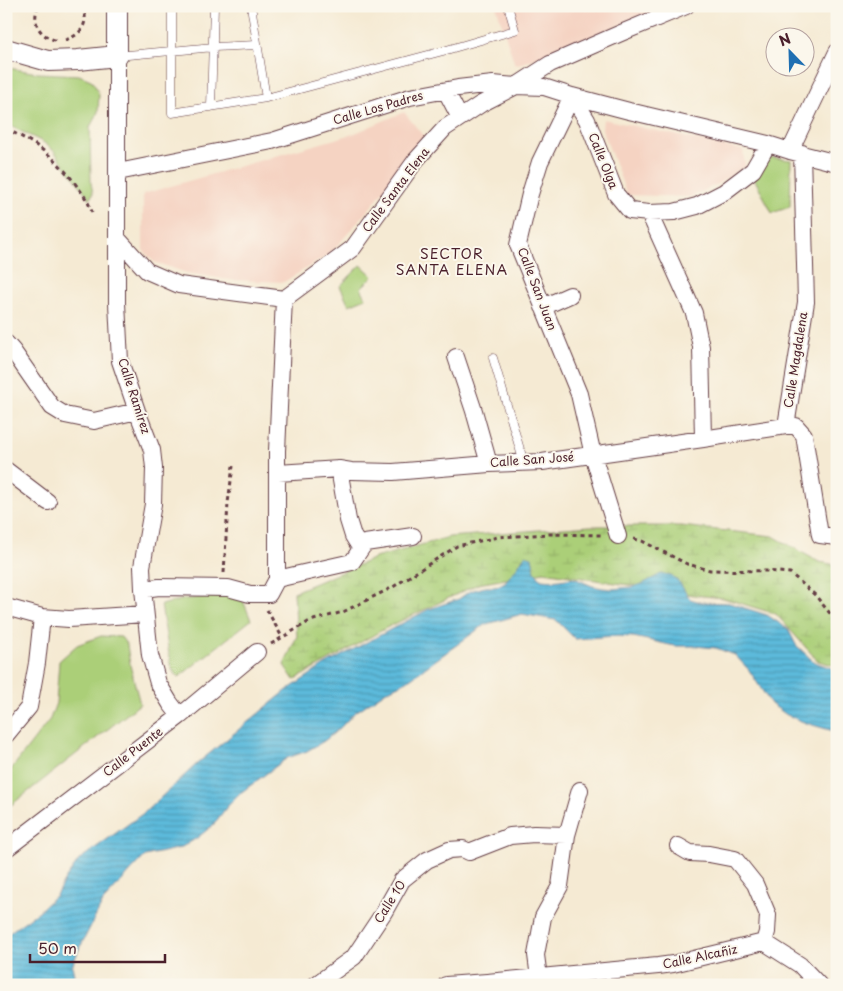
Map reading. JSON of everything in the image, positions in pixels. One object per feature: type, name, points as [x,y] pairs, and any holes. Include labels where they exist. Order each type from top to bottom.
[{"type":"street","name":"Calle Ramírez","points":[[117,6],[117,303],[120,361],[152,450],[154,468],[152,504],[142,567],[142,589],[150,655],[158,683],[180,716]]},
{"type":"street","points":[[516,86],[550,64],[686,6]]},
{"type":"street","points":[[6,49],[48,61],[117,56]]},
{"type":"street","points":[[796,152],[837,52]]},
{"type":"street","name":"Calle Los Padres","points":[[118,172],[272,141],[410,97],[493,84],[516,86]]},
{"type":"street","name":"Calle Santa Elena","points":[[284,299],[353,248],[416,160],[445,128],[481,104],[516,86],[544,87],[629,111],[768,144],[837,163]]},
{"type":"street","points":[[446,90],[460,118]]},
{"type":"street","name":"Calle Olga","points":[[572,96],[587,120],[616,194],[630,211],[649,213],[674,212],[697,206],[724,192],[753,170],[768,144]]},
{"type":"street","name":"Calle San Juan","points":[[572,96],[540,162],[518,245],[579,394],[593,455],[618,536]]},
{"type":"street","name":"Calle Magdalena","points":[[796,152],[806,302],[786,426],[796,426],[804,435],[820,535],[837,536]]},
{"type":"street","points":[[649,213],[694,313],[701,348],[703,439]]},
{"type":"street","points":[[118,239],[147,271],[179,285],[284,299],[277,451],[276,579],[268,594],[250,594],[228,588],[159,587],[142,589]]},
{"type":"street","points":[[543,307],[570,294]]},
{"type":"street","points":[[6,343],[52,408],[65,415],[94,421],[137,411]]},
{"type":"street","points":[[456,358],[489,464]]},
{"type":"street","name":"Calle San José","points":[[278,473],[339,469],[393,472],[524,463],[593,455],[786,426]]},
{"type":"street","points":[[339,469],[348,520],[353,536],[361,549]]},
{"type":"street","points":[[6,470],[48,502]]},
{"type":"street","points":[[276,579],[352,562],[365,543],[414,536]]},
{"type":"street","points":[[6,607],[42,617],[69,619],[145,614]]},
{"type":"street","points":[[6,735],[29,707],[37,663],[42,617]]},
{"type":"street","name":"Calle Puente","points":[[6,849],[180,716],[257,652]]},
{"type":"street","points":[[539,978],[536,955],[543,917],[560,886],[567,834],[580,790]]},
{"type":"street","name":"Calle 10","points":[[315,985],[354,957],[384,912],[402,880],[427,860],[449,850],[463,849],[469,852],[510,836],[567,834]]},
{"type":"street","points":[[678,846],[690,853],[709,854],[735,859],[755,884],[768,915],[767,932],[764,942],[800,965],[819,985]]},
{"type":"street","name":"Calle Alcañiz","points":[[446,985],[488,984],[673,964],[764,942]]},
{"type":"lane","points":[[172,6],[172,113],[266,98],[515,30],[508,6]]},
{"type":"lane","points":[[211,107],[214,6]]},
{"type":"lane","points":[[251,6],[266,98]]},
{"type":"lane","points":[[117,56],[258,45]]},
{"type":"lane","points":[[493,358],[524,463]]},
{"type":"path","points":[[38,6],[36,12],[38,28],[50,39],[58,41],[74,37],[80,32],[86,17],[83,6]]},
{"type":"path","points":[[6,129],[29,140],[45,151],[62,167],[88,200],[92,212]]},
{"type":"path","points":[[223,588],[228,503],[233,466]]},
{"type":"path","points":[[257,652],[310,621],[342,612],[393,587],[458,546],[498,537],[550,534],[618,536],[642,541],[687,564],[710,570],[790,573],[814,595],[837,622]]},
{"type":"path","points":[[259,594],[282,637]]},
{"type":"shaded area","points":[[496,6],[666,6],[545,56],[515,65]]},
{"type":"shaded area","points":[[404,112],[424,137],[374,203],[331,253],[284,282],[232,280],[187,273],[154,262],[143,250],[143,194],[353,134]]},
{"type":"shaded area","points":[[603,119],[743,150],[745,166],[717,184],[691,197],[627,195],[602,129]]},
{"type":"green space","points":[[8,68],[38,73],[79,75],[91,80],[95,86],[99,95],[98,112],[90,127],[91,183],[93,193],[90,199],[54,151],[43,142],[6,124],[8,89],[6,74]]},
{"type":"green space","points":[[768,157],[791,160],[790,207],[772,213],[753,176]]},
{"type":"green space","points":[[361,265],[373,276],[361,288],[366,298],[349,305],[340,286]]},
{"type":"green space","points":[[590,526],[681,526],[773,536],[819,562],[837,565],[837,666],[818,661],[776,614],[723,598],[544,572],[478,584],[386,628],[294,680],[284,665],[297,636],[294,592],[375,558],[449,537]]},
{"type":"green space","points":[[226,595],[242,598],[251,620],[179,677],[174,673],[171,666],[161,605],[185,599]]},
{"type":"green space","points":[[101,636],[121,637],[127,645],[140,704],[6,809],[6,776],[50,719],[56,703],[59,661],[77,645]]},
{"type":"water","points":[[525,555],[532,557],[535,572],[541,580],[553,581],[574,578],[592,586],[612,589],[633,587],[661,574],[671,575],[679,582],[690,599],[700,602],[729,603],[767,615],[788,629],[796,645],[814,662],[837,670],[837,732],[787,715],[771,704],[749,670],[735,655],[716,648],[675,646],[634,637],[614,636],[575,639],[556,620],[522,614],[484,625],[407,681],[388,690],[354,713],[324,741],[307,751],[287,758],[239,794],[213,825],[197,838],[180,848],[145,856],[104,900],[72,966],[75,979],[79,985],[6,985],[6,935],[38,912],[56,895],[80,859],[145,812],[199,762],[286,691],[326,664],[429,609],[459,599],[476,589],[496,587],[505,582]]},
{"type":"district","name":"SECTOR SANTA ELENA","points":[[452,262]]}]
